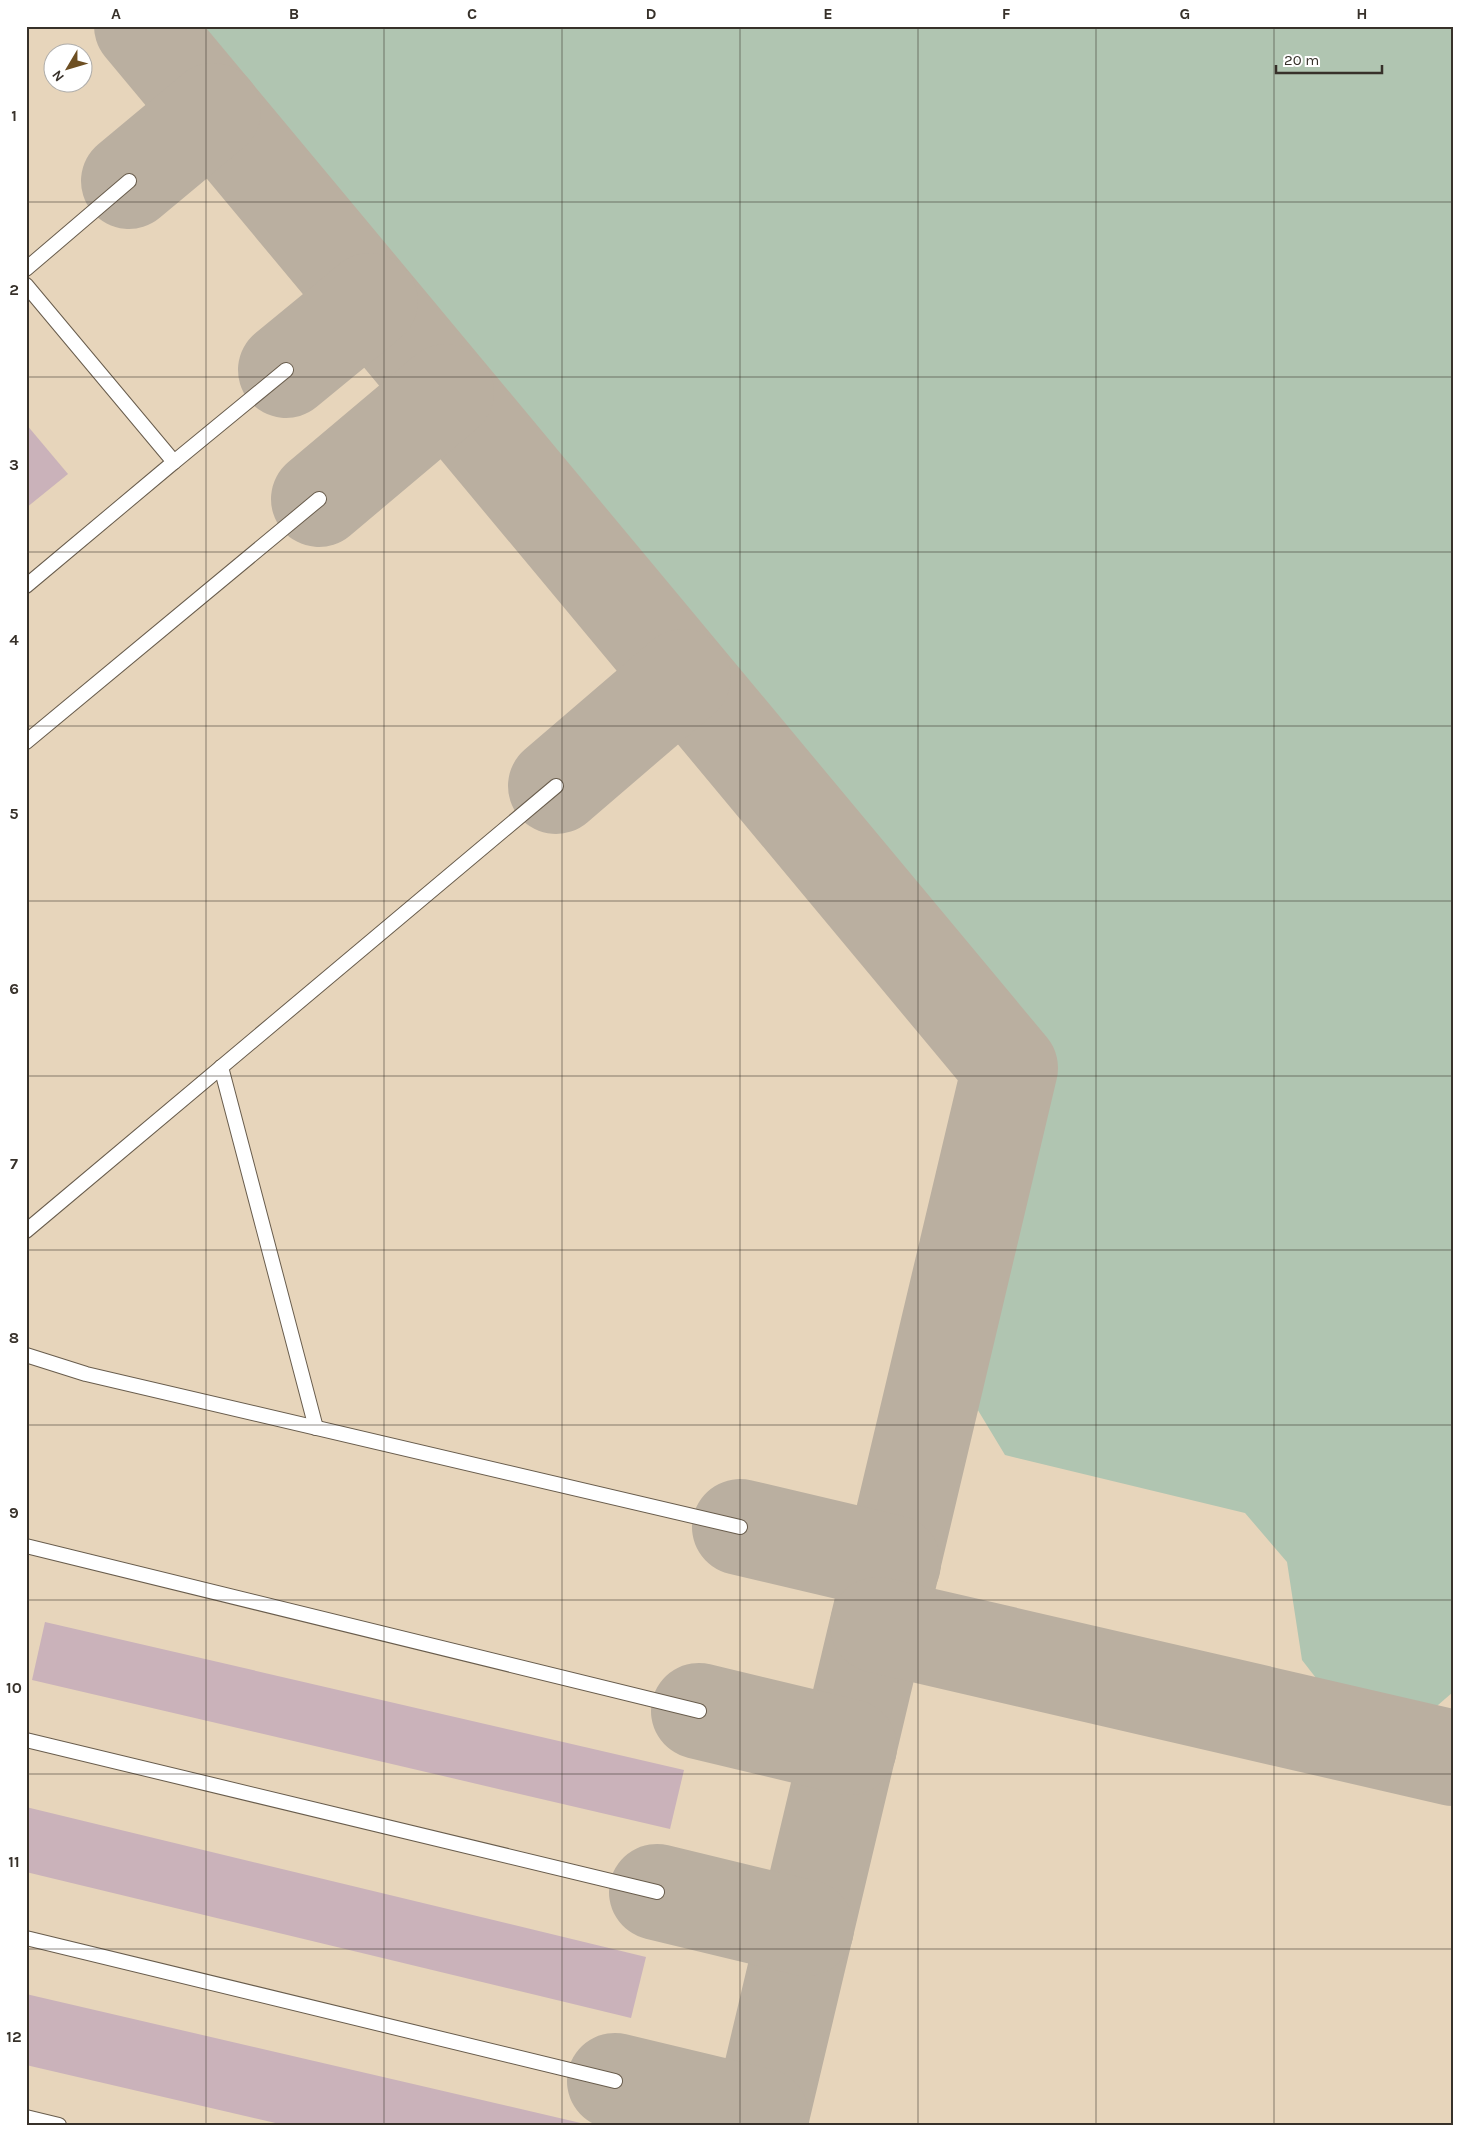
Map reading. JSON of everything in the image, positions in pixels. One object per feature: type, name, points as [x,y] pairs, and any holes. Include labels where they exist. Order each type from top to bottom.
[{"type":"lane","points":[[26,269],[129,181]]},
{"type":"lane","points":[[26,285],[174,462]]},
{"type":"lane","points":[[26,586],[286,370]]},
{"type":"lane","points":[[26,742],[319,499]]},
{"type":"lane","points":[[26,1231],[556,786]]},
{"type":"lane","points":[[221,1067],[316,1428]]},
{"type":"lane","points":[[26,1356],[86,1374],[740,1528]]},
{"type":"lane","points":[[26,1546],[699,1711]]},
{"type":"lane","points":[[26,1740],[657,1892]]},
{"type":"lane","points":[[26,1938],[615,2081]]},
{"type":"lane","points":[[26,2117],[59,2125]]},
{"type":"shaded area","points":[[26,26],[1453,26],[1453,2125],[26,2125]]},
{"type":"green space","points":[[193,26],[1453,26],[1453,1692],[1422,1719],[1330,1696],[1302,1660],[1287,1562],[1245,1513],[1005,1455],[973,1402],[1042,1106],[1002,1014]]},
{"type":"building","points":[[26,424],[68,474],[26,508]]},
{"type":"building","points":[[45,1622],[684,1770],[670,1829],[32,1680]]},
{"type":"building","points":[[26,1807],[646,1957],[631,2018],[26,1872]]},
{"type":"building","points":[[26,1994],[585,2125],[284,2125],[26,2065]]},
{"type":"taxiway","points":[[142,26],[1010,1068],[759,2125]]},
{"type":"taxiway","points":[[129,181],[213,111]]},
{"type":"taxiway","points":[[286,370],[370,301]]},
{"type":"taxiway","points":[[319,499],[446,392]]},
{"type":"taxiway","points":[[556,786],[683,677]]},
{"type":"taxiway","points":[[740,1527],[893,1563]]},
{"type":"taxiway","points":[[878,1625],[1453,1758]]},
{"type":"taxiway","points":[[699,1711],[849,1747]]},
{"type":"taxiway","points":[[657,1892],[806,1928]]},
{"type":"taxiway","points":[[615,2081],[761,2116]]}]
